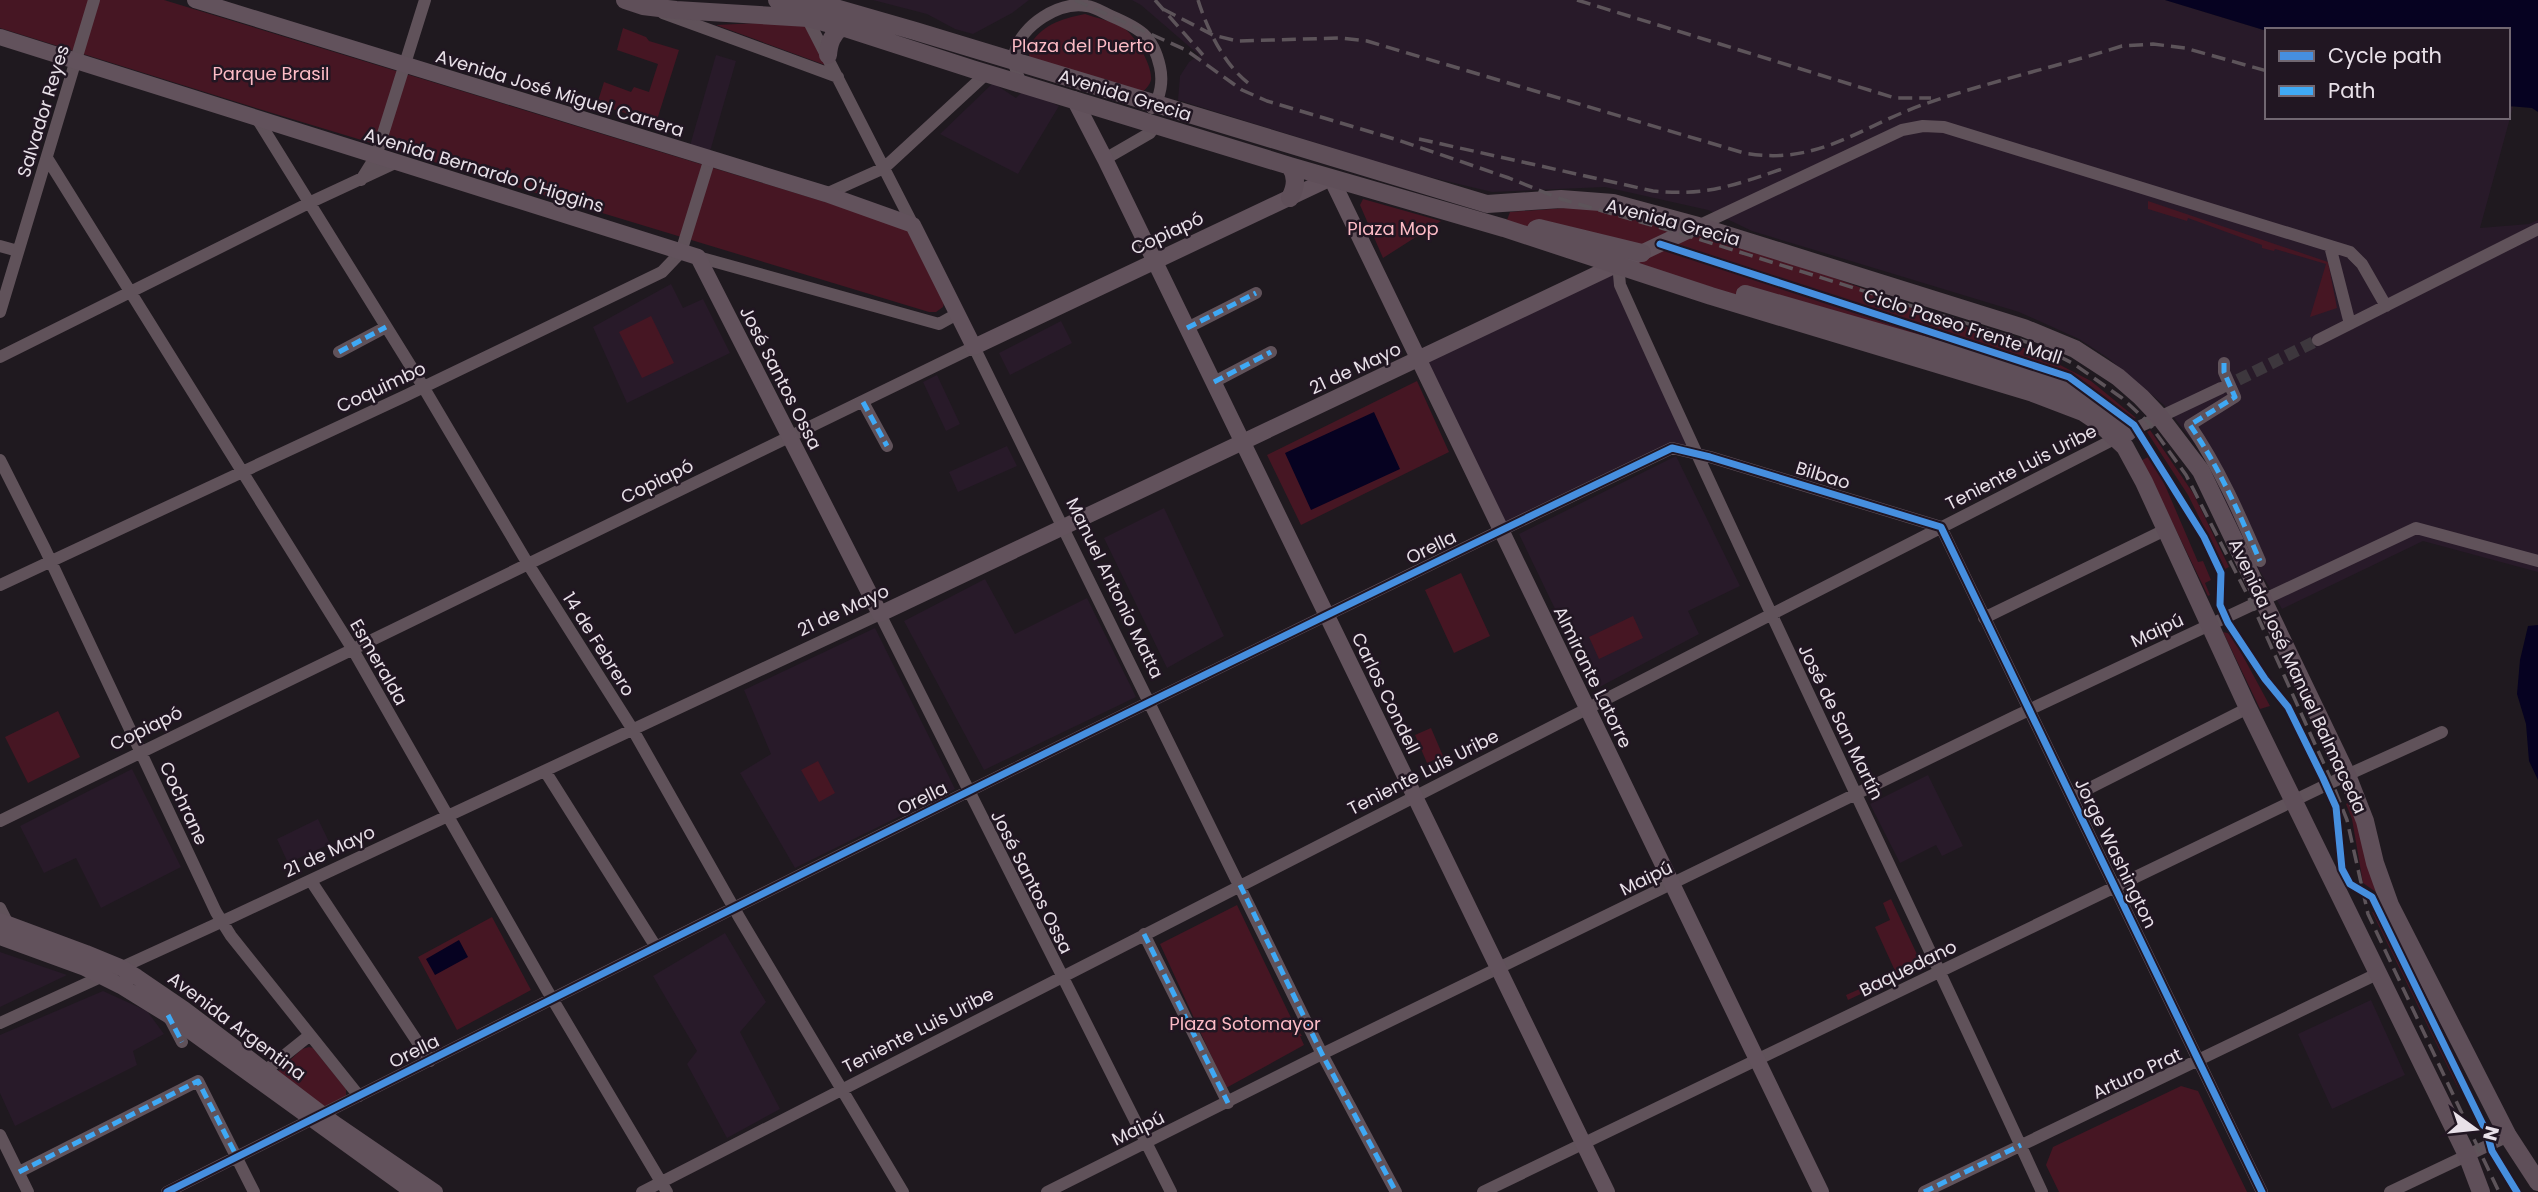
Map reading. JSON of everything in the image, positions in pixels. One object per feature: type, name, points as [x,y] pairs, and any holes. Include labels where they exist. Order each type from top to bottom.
[{"type":"highway","name":"Avenida Grecia","points":[[625,0],[643,6],[676,10],[808,18],[842,27],[987,74],[1527,235],[1711,296],[2072,406],[2123,435]]},
{"type":"highway","name":"Avenida Grecia","points":[[777,0],[832,7],[1487,204],[1561,199],[1612,203],[1698,226],[2024,327],[2075,349],[2118,377]]},
{"type":"highway","points":[[828,55],[831,39],[842,27]]},
{"type":"highway","points":[[1320,154],[1330,169],[1331,178],[1349,171],[1370,169]]},
{"type":"highway","points":[[1290,166],[1294,172],[1295,183],[1290,198]]},
{"type":"highway","points":[[1527,235],[1539,228],[1642,253]]},
{"type":"highway","name":"Avenida José Manuel Balmaceda","points":[[2118,377],[2159,416],[2201,471],[2347,775],[2365,821],[2375,863],[2390,905],[2508,1136],[2538,1182]]},
{"type":"highway","points":[[2123,435],[2208,625],[2467,1155],[2481,1192]]},
{"type":"main road","name":"Avenida José Miguel Carrera","points":[[195,0],[826,194],[913,225]]},
{"type":"main road","name":"Avenida Bernardo O'Higgins","points":[[0,37],[698,257]]},
{"type":"main road","name":"Carlos Condell","points":[[1074,99],[1607,1192]]},
{"type":"main road","name":"Copiapó","points":[[974,347],[1331,178]]},
{"type":"main road","name":"Almirante Latorre","points":[[1331,178],[1821,1192]]},
{"type":"main road","name":"Manuel Antonio Matta","points":[[913,225],[974,347]]},
{"type":"main road","name":"21 de Mayo","points":[[880,614],[1698,226]]},
{"type":"main road","name":"José Santos Ossa","points":[[698,257],[880,614]]},
{"type":"main road","name":"Avenida Argentina","points":[[3,928],[120,967],[184,1009],[265,1071],[317,1117],[413,1192]]},
{"type":"main road","name":"Avenida Argentina","points":[[3,928],[102,976],[168,1016],[317,1117],[435,1192]]},
{"type":"street","name":"Salvador Reyes","points":[[0,312],[94,0]]},
{"type":"street","points":[[361,181],[376,156],[425,0]]},
{"type":"street","name":"Manuel Antonio Matta","points":[[798,1],[913,225]]},
{"type":"street","name":"Avenida Grecia","points":[[643,6],[838,77]]},
{"type":"street","points":[[1020,83],[1014,62],[1020,40],[1037,22],[1057,10],[1087,6],[1139,28],[1148,37],[1161,74],[1156,105],[1149,122]]},
{"type":"street","points":[[826,194],[884,167],[987,74]]},
{"type":"street","name":"14 de Febrero","points":[[258,120],[311,202],[528,564],[633,730],[734,908],[903,1192]]},
{"type":"street","name":"Avenida Grecia","points":[[1105,159],[1150,133],[1149,122]]},
{"type":"street","points":[[1698,226],[1902,130],[1923,126],[1944,127],[2330,246],[2357,257],[2386,306]]},
{"type":"street","name":"Esmeralda","points":[[47,158],[352,648],[447,817],[664,1187]]},
{"type":"street","points":[[681,252],[709,158]]},
{"type":"street","points":[[0,356],[397,162]]},
{"type":"street","points":[[2318,340],[2538,229]]},
{"type":"street","points":[[0,246],[19,251]]},
{"type":"street","points":[[2330,246],[2350,324]]},
{"type":"street","name":"Coquimbo","points":[[0,586],[662,272],[681,252]]},
{"type":"street","name":"Avenida Bernardo O'Higgins","points":[[698,257],[939,324],[957,314]]},
{"type":"street","name":"José de San Martín","points":[[1618,264],[1620,285],[1695,453],[1941,971],[2042,1192]]},
{"type":"street","points":[[1187,328],[1256,293]]},
{"type":"street","points":[[339,352],[386,327]]},
{"type":"street","name":"Manuel Antonio Matta","points":[[974,347],[1322,1054],[1396,1192]]},
{"type":"street","name":"Copiapó","points":[[0,821],[974,347]]},
{"type":"street","points":[[1214,382],[1271,352]]},
{"type":"street","points":[[2224,363],[2224,372],[2235,397],[2190,425],[2204,445],[2260,561]]},
{"type":"street","name":"Teniente Luis Uribe","points":[[642,1192],[664,1187],[843,1088],[2159,416],[2179,410],[2221,388]]},
{"type":"street","points":[[863,402],[887,446]]},
{"type":"street","name":"Orella","points":[[167,1192],[1326,615],[1672,448],[1695,453]]},
{"type":"street","name":"Bilbao","points":[[1695,453],[1941,527]]},
{"type":"street","name":"Cochrane","points":[[0,460],[222,922],[359,1096]]},
{"type":"street","name":"Jorge Washington","points":[[1941,527],[2262,1192]]},
{"type":"street","name":"Maipú","points":[[1047,1192],[1322,1054],[2030,709],[2416,528],[2538,561]]},
{"type":"street","points":[[1984,618],[2165,530]]},
{"type":"street","name":"21 de Mayo","points":[[0,1023],[311,881],[880,614]]},
{"type":"street","name":"José Santos Ossa","points":[[880,614],[1171,1192]]},
{"type":"street","points":[[2072,797],[2248,708]]},
{"type":"street","name":"Baquedano","points":[[1483,1192],[2294,800],[2442,732]]},
{"type":"street","points":[[545,771],[656,947]]},
{"type":"street","points":[[311,881],[430,1061]]},
{"type":"street","points":[[0,908],[3,928]]},
{"type":"street","points":[[1144,934],[1228,1103]]},
{"type":"street","name":"Arturo Prat","points":[[1924,1192],[2379,973]]},
{"type":"street","points":[[168,1016],[182,1042]]},
{"type":"street","points":[[265,1071],[310,1035]]},
{"type":"street","points":[[19,1172],[198,1081],[254,1192]]},
{"type":"street","points":[[0,1135],[28,1192]]},
{"type":"street","points":[[2390,1192],[2508,1136]]},
{"type":"shaded area","points":[[873,0],[1029,0],[1012,13],[973,34],[955,29],[927,14]]},
{"type":"shaded area","points":[[1132,0],[2165,0],[2265,30],[2265,119],[2510,119],[2480,228],[2529,224],[2538,220],[2538,572],[2423,541],[2282,609],[2257,566],[2203,454],[2164,405],[2108,358],[2079,339],[2019,312],[1752,231],[1708,210],[1605,187],[1492,192],[1413,173],[1178,100],[1180,76],[1189,62],[1199,55]]},
{"type":"shaded area","points":[[716,55],[736,61],[709,155],[689,149]]},
{"type":"shaded area","points":[[993,83],[1016,98],[1024,90],[1059,106],[1018,174],[940,134]]},
{"type":"shaded area","points":[[1618,264],[1695,453],[1672,448],[1501,531],[1418,359]]},
{"type":"shaded area","points":[[671,284],[683,308],[703,299],[730,353],[627,403],[593,327]]},
{"type":"shaded area","points":[[1061,321],[1072,343],[1010,375],[999,353]]},
{"type":"shaded area","points":[[937,375],[960,424],[946,431],[923,382]]},
{"type":"shaded area","points":[[1007,446],[1017,466],[958,492],[949,472]]},
{"type":"shaded area","points":[[1676,456],[1740,586],[1688,611],[1699,634],[1594,690],[1519,534]]},
{"type":"shaded area","points":[[1164,508],[1224,636],[1167,668],[1104,538]]},
{"type":"shaded area","points":[[985,579],[1015,634],[1087,598],[1136,697],[984,770],[904,621]]},
{"type":"shaded area","points":[[875,628],[955,789],[795,868],[740,773],[771,754],[744,690]]},
{"type":"shaded area","points":[[132,769],[181,867],[101,908],[76,858],[44,873],[20,826]]},
{"type":"shaded area","points":[[1928,775],[1963,846],[1942,856],[1936,845],[1900,863],[1870,804]]},
{"type":"shaded area","points":[[318,819],[330,844],[288,863],[277,839]]},
{"type":"shaded area","points":[[725,933],[766,1002],[740,1032],[780,1109],[727,1138],[687,1064],[697,1051],[653,976]]},
{"type":"shaded area","points":[[0,952],[67,975],[0,1007]]},
{"type":"shaded area","points":[[103,991],[147,1011],[164,1034],[133,1051],[137,1065],[15,1126],[0,1093],[0,1035]]},
{"type":"shaded area","points":[[2371,1000],[2405,1075],[2332,1109],[2298,1034]]},
{"type":"green space","name":"Parque Brasil","points":[[0,0],[164,0],[910,228],[945,299],[943,307],[936,312],[929,312],[0,28]]},
{"type":"green space","name":"Plaza del Puerto","points":[[1085,14],[1122,27],[1137,43],[1151,74],[1150,84],[1141,93],[1030,60],[1028,48],[1045,28],[1067,18]]},
{"type":"green space","points":[[803,21],[825,65],[716,25]]},
{"type":"green space","points":[[623,28],[646,37],[649,41],[679,50],[656,123],[597,104],[604,82],[631,92],[634,87],[649,92],[658,64],[617,50]]},
{"type":"green space","name":"Plaza Mop","points":[[1363,199],[1441,221],[1383,258],[1360,205]]},
{"type":"green space","points":[[2148,201],[2328,262],[2337,308],[2310,317],[2326,264],[2275,249],[2262,248],[2262,245],[2188,218],[2187,221],[2148,209]]},
{"type":"green space","points":[[1580,207],[1629,210],[1710,232],[2035,352],[2091,381],[2136,418],[2117,427],[1504,228],[1510,212]]},
{"type":"green space","points":[[651,316],[674,363],[642,378],[619,332]]},
{"type":"green space","points":[[1417,381],[1449,452],[1301,525],[1267,455]]},
{"type":"green space","points":[[2150,430],[2193,493],[2229,567],[2225,569],[2188,495],[2147,432]]},
{"type":"green space","points":[[2152,455],[2198,562],[2203,561],[2211,580],[2205,583],[2210,595],[2208,596],[2142,460]]},
{"type":"green space","points":[[1461,573],[1490,636],[1454,653],[1425,590]]},
{"type":"green space","points":[[1633,616],[1643,638],[1599,659],[1589,637]]},
{"type":"green space","points":[[2223,632],[2231,634],[2270,706],[2260,709]]},
{"type":"green space","points":[[58,711],[80,757],[28,783],[5,737]]},
{"type":"green space","points":[[1431,728],[1443,756],[1427,763],[1415,735]]},
{"type":"green space","points":[[818,761],[835,793],[819,802],[801,770]]},
{"type":"green space","points":[[2351,801],[2376,892],[2363,883],[2352,819],[2346,804]]},
{"type":"green space","points":[[1891,899],[1922,965],[1848,1000],[1846,995],[1896,973],[1875,927],[1890,920],[1883,903]]},
{"type":"green space","name":"Plaza Sotomayor","points":[[1237,905],[1304,1045],[1226,1088],[1160,944]]},
{"type":"green space","points":[[2372,912],[2376,913],[2440,1042],[2460,1092]]},
{"type":"green space","points":[[492,917],[531,990],[457,1030],[418,957]]},
{"type":"green space","points":[[313,1048],[346,1089],[346,1098],[324,1108],[276,1073],[302,1049]]},
{"type":"green space","points":[[2181,1086],[2198,1091],[2247,1192],[2059,1192],[2046,1165],[2053,1147]]},
{"type":"water","points":[[2165,0],[2538,0],[2538,112],[2532,108],[2510,106],[2510,28],[2265,28],[2265,30]]},
{"type":"water","points":[[1374,412],[1400,469],[1311,510],[1285,453]]},
{"type":"water","points":[[2538,625],[2538,780],[2529,761],[2526,724],[2517,694],[2520,660],[2528,626]]},
{"type":"water","points":[[459,940],[468,957],[435,975],[426,959]]},
{"type":"tunnel","points":[[2222,388],[2318,340]]},
{"type":"railway","points":[[1075,0],[1186,50],[1242,90],[1267,101],[1398,140],[1561,199],[1682,234],[2039,346],[2074,364],[2122,398],[2148,422],[2186,475],[2252,604],[2347,820],[2368,914],[2499,1192]]},
{"type":"railway","points":[[1155,0],[1203,55]]},
{"type":"railway","points":[[1198,0],[1218,47],[1233,68],[1251,85]]},
{"type":"railway","points":[[1577,0],[1895,98],[1931,98]]},
{"type":"railway","points":[[1163,9],[1213,35],[1237,41],[1341,38],[1367,41],[1744,153],[1770,156],[1816,150],[1922,105],[2122,46],[2153,44],[2185,48],[2265,70]]},
{"type":"railway","points":[[1419,139],[1653,191],[1704,191],[1782,169]]},
{"type":"marked path","points":[[1187,328],[1256,293]]},
{"type":"marked path","points":[[339,352],[386,327]]},
{"type":"marked path","points":[[1214,382],[1271,352]]},
{"type":"marked path","points":[[2224,363],[2224,372],[2235,397],[2190,425],[2220,474],[2260,561]]},
{"type":"marked path","points":[[863,402],[887,446]]},
{"type":"marked path","points":[[1240,885],[1322,1054],[1396,1192]]},
{"type":"marked path","points":[[1144,934],[1228,1103]]},
{"type":"marked path","points":[[168,1015],[182,1042]]},
{"type":"marked path","points":[[19,1172],[198,1081],[237,1157]]},
{"type":"marked path","points":[[1924,1192],[2021,1145]]},
{"type":"cycle path","name":"Ciclo Paseo Frente Mall","points":[[1660,244],[2069,377],[2134,425],[2204,537],[2221,573],[2220,605],[2228,623],[2265,679],[2288,707],[2336,807],[2342,869],[2350,884],[2372,897],[2487,1133],[2492,1151],[2517,1192]]},
{"type":"cycle path","points":[[167,1192],[1106,724],[1672,448],[1941,527],[2262,1192]]}]
